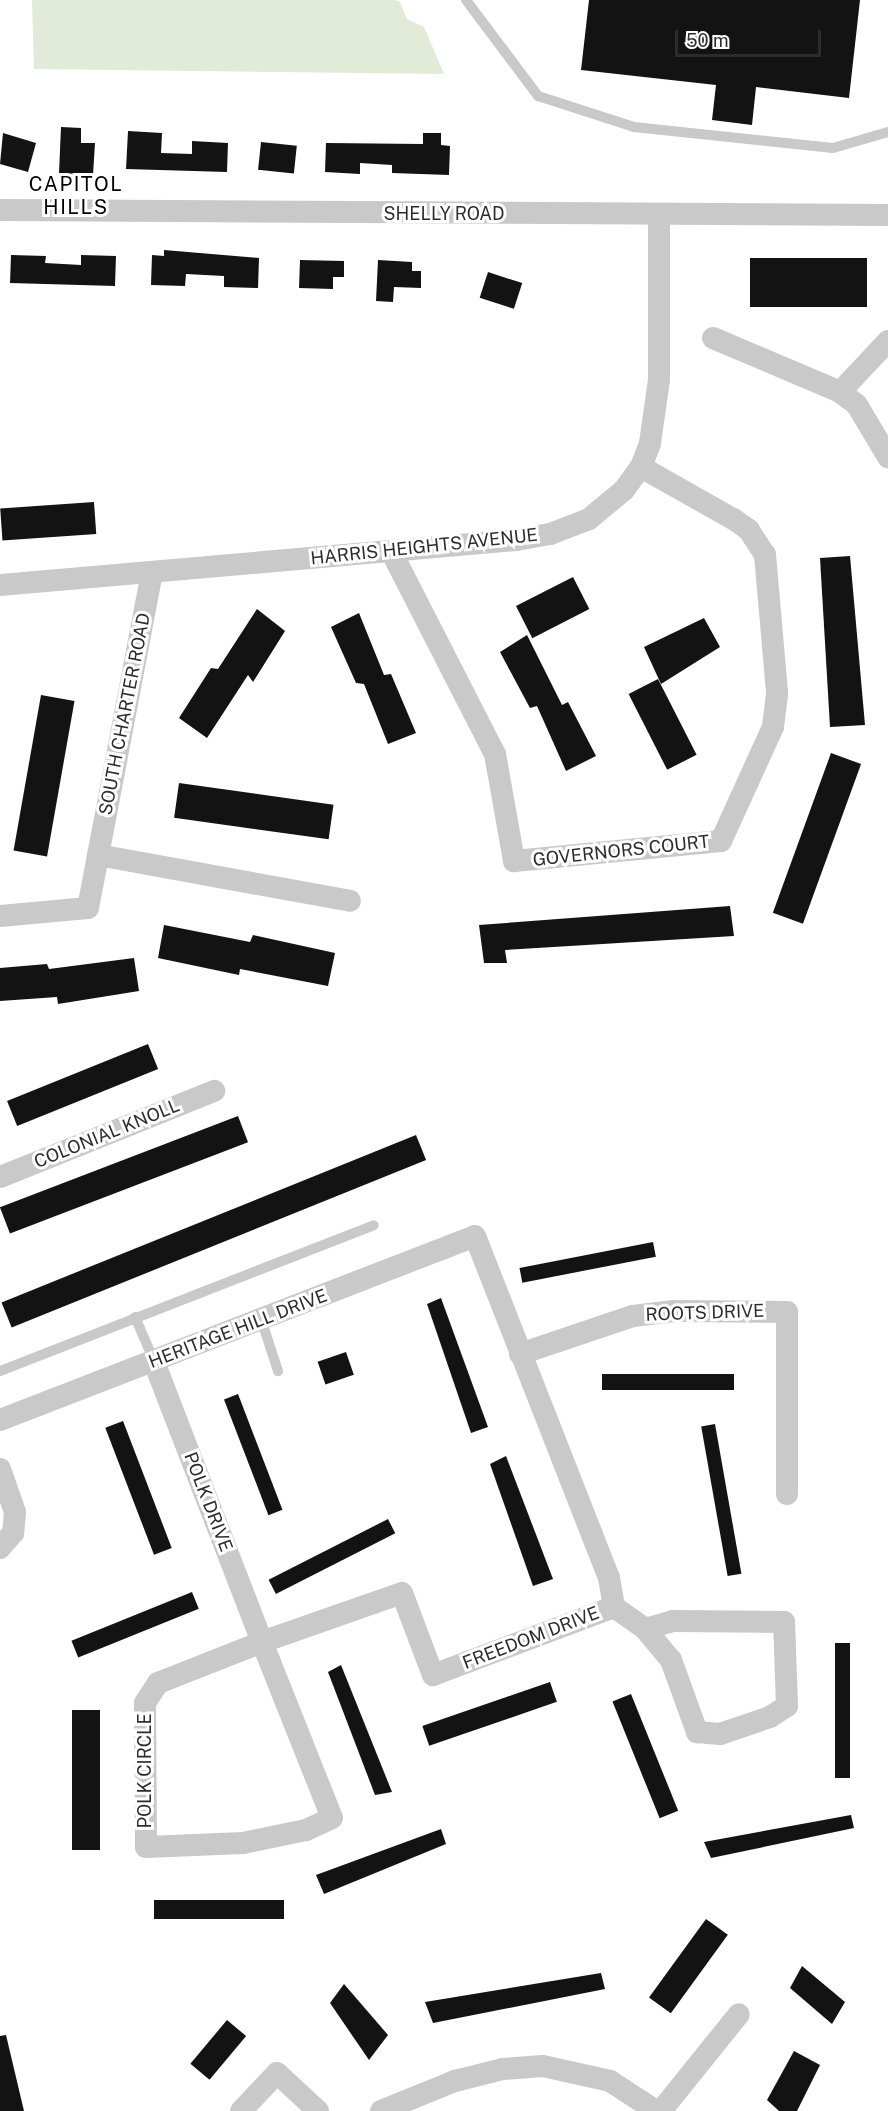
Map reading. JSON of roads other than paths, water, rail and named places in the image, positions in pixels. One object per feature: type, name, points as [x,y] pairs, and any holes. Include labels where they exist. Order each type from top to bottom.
[{"type":"street","name":"SHELLY ROAD","points":[[0,210],[659,216],[888,215]]},
{"type":"street","name":"HARRIS HEIGHTS AVENUE","points":[[0,585],[516,540],[571,528],[607,507],[640,467],[654,427],[658,380],[659,216]]},
{"type":"street","points":[[713,338],[840,392],[857,405],[888,457]]},
{"type":"street","points":[[840,392],[888,341]]},
{"type":"street","name":"GOVERNORS COURT","points":[[390,551],[495,753],[514,861],[722,841],[773,727],[777,692],[765,555],[749,530],[640,467]]},
{"type":"street","name":"SOUTH CHARTER ROAD","points":[[0,915],[88,908],[152,572]]},
{"type":"street","points":[[98,855],[350,901]]},
{"type":"street","name":"COLONIAL KNOLL","points":[[0,1177],[214,1091]]},
{"type":"street","name":"HERITAGE HILL DRIVE","points":[[0,1420],[475,1236]]},
{"type":"street","name":"FREEDOM DRIVE","points":[[262,1642],[402,1593],[433,1675],[614,1607],[609,1578],[475,1236]]},
{"type":"street","name":"ROOTS DRIVE","points":[[520,1354],[633,1316],[674,1311],[786,1312],[787,1494]]},
{"type":"street","name":"POLK DRIVE","points":[[154,1362],[262,1642]]},
{"type":"street","points":[[0,1468],[15,1512],[13,1533],[0,1548]]},
{"type":"street","points":[[614,1607],[645,1629],[671,1660],[697,1732],[720,1734],[770,1717],[787,1706],[784,1622],[673,1621],[645,1629]]},
{"type":"street","name":"POLK CIRCLE","points":[[262,1642],[332,1818],[306,1830],[243,1843],[146,1847],[145,1703],[149,1691],[158,1683],[262,1642]]},
{"type":"street","points":[[661,2111],[739,2014]]},
{"type":"street","points":[[381,2111],[455,2081],[503,2069],[543,2066],[610,2081],[656,2111]]},
{"type":"street","points":[[241,2111],[277,2073],[318,2111]]},
{"type":"lane","points":[[466,0],[538,96],[634,127],[833,148],[888,132]]},
{"type":"lane","points":[[0,1371],[374,1225]]},
{"type":"lane","points":[[135,1317],[154,1362]]},
{"type":"lane","points":[[261,1319],[278,1371]]},
{"type":"district","name":"CAPITOL HILLS","points":[[76,196]]}]
